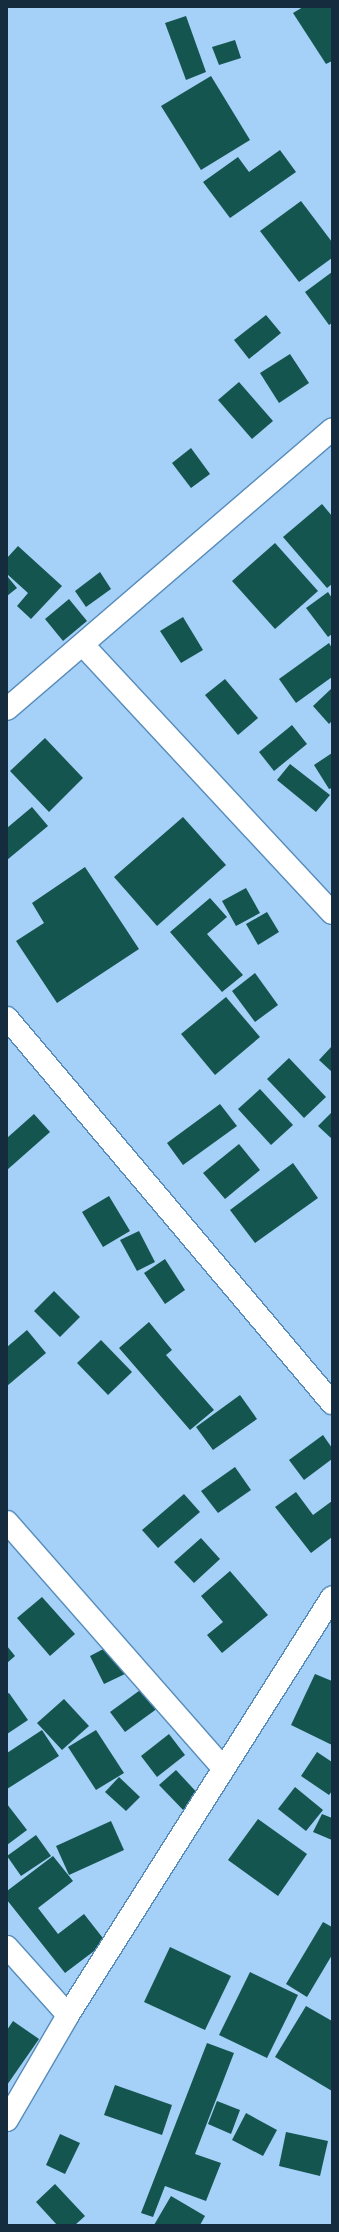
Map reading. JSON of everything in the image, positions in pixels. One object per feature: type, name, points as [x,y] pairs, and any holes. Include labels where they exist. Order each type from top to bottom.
[{"type":"street","points":[[7,709],[330,434]]},
{"type":"street","points":[[83,645],[332,913]]},
{"type":"street","points":[[7,1018],[332,1404]]},
{"type":"street","points":[[7,1522],[222,1768]]},
{"type":"street","points":[[7,2120],[68,2015],[222,1768],[332,1598]]},
{"type":"street","points":[[7,1947],[68,2015]]},
{"type":"building","points":[[303,7],[332,7],[332,61],[326,64],[293,13]]},
{"type":"building","points":[[186,16],[206,72],[186,80],[165,23]]},
{"type":"building","points":[[235,40],[241,58],[219,65],[212,47]]},
{"type":"building","points":[[211,76],[250,140],[201,170],[161,106]]},
{"type":"building","points":[[280,150],[296,172],[230,218],[203,182],[238,157],[249,172]]},
{"type":"building","points":[[301,201],[332,242],[332,258],[299,282],[260,231]]},
{"type":"building","points":[[332,272],[332,323],[329,325],[305,292]]},
{"type":"building","points":[[266,315],[281,333],[249,359],[234,340]]},
{"type":"building","points":[[290,354],[309,383],[279,403],[260,373]]},
{"type":"building","points":[[239,382],[273,421],[252,439],[218,400]]},
{"type":"building","points":[[191,448],[210,474],[191,488],[172,463]]},
{"type":"building","points":[[322,504],[332,516],[332,584],[327,588],[283,537]]},
{"type":"building","points":[[275,543],[318,591],[275,629],[232,581]]},
{"type":"building","points":[[18,546],[62,586],[31,619],[17,606],[28,593],[7,574],[7,558]]},
{"type":"building","points":[[100,572],[111,589],[86,607],[75,591]]},
{"type":"building","points":[[7,576],[17,588],[7,596]]},
{"type":"building","points":[[328,592],[332,598],[332,634],[328,637],[306,608]]},
{"type":"building","points":[[69,599],[87,621],[63,641],[45,619]]},
{"type":"building","points":[[183,617],[203,650],[181,663],[160,631]]},
{"type":"building","points":[[329,643],[332,648],[332,677],[296,703],[279,679]]},
{"type":"building","points":[[225,679],[258,718],[238,735],[205,695]]},
{"type":"building","points":[[332,688],[332,721],[329,724],[313,706]]},
{"type":"building","points":[[292,725],[307,744],[274,771],[259,752]]},
{"type":"building","points":[[45,738],[83,778],[49,812],[10,771]]},
{"type":"building","points":[[332,753],[332,788],[329,789],[314,765]]},
{"type":"building","points":[[290,764],[330,795],[316,812],[277,780]]},
{"type":"building","points":[[32,807],[48,826],[7,860],[7,828]]},
{"type":"building","points":[[183,817],[226,865],[157,926],[114,877]]},
{"type":"building","points":[[85,867],[139,949],[57,1003],[16,941],[44,923],[32,903]]},
{"type":"building","points":[[246,888],[260,913],[236,926],[222,901]]},
{"type":"building","points":[[210,898],[227,917],[207,934],[243,975],[222,992],[170,932]]},
{"type":"building","points":[[267,912],[279,932],[258,945],[246,924]]},
{"type":"building","points":[[255,973],[278,1005],[255,1022],[232,991]]},
{"type":"building","points":[[226,997],[260,1037],[215,1075],[181,1034]]},
{"type":"building","points":[[332,1046],[332,1072],[319,1060]]},
{"type":"building","points":[[289,1058],[326,1097],[304,1118],[267,1079]]},
{"type":"building","points":[[260,1089],[293,1125],[271,1145],[238,1109]]},
{"type":"building","points":[[220,1104],[237,1126],[183,1165],[167,1143]]},
{"type":"building","points":[[332,1112],[332,1139],[318,1126]]},
{"type":"building","points":[[34,1114],[50,1132],[7,1170],[7,1138]]},
{"type":"building","points":[[239,1144],[260,1170],[225,1199],[203,1173]]},
{"type":"building","points":[[293,1163],[318,1198],[255,1243],[230,1210]]},
{"type":"building","points":[[109,1196],[130,1231],[103,1247],[82,1212]]},
{"type":"building","points":[[139,1231],[155,1262],[137,1271],[120,1240]]},
{"type":"building","points":[[165,1259],[185,1290],[165,1304],[144,1273]]},
{"type":"building","points":[[54,1291],[80,1317],[60,1337],[34,1311]]},
{"type":"building","points":[[149,1322],[172,1350],[166,1355],[214,1410],[190,1430],[119,1348]]},
{"type":"building","points":[[27,1330],[46,1353],[7,1386],[7,1347]]},
{"type":"building","points":[[101,1340],[132,1372],[108,1395],[77,1363]]},
{"type":"building","points":[[240,1395],[257,1419],[213,1450],[196,1427]]},
{"type":"building","points":[[323,1435],[332,1448],[332,1459],[304,1480],[289,1460]]},
{"type":"building","points":[[235,1467],[251,1490],[218,1513],[201,1491]]},
{"type":"building","points":[[296,1492],[313,1515],[332,1501],[332,1537],[311,1553],[275,1507]]},
{"type":"building","points":[[184,1494],[200,1512],[158,1548],[142,1530]]},
{"type":"building","points":[[201,1538],[220,1559],[194,1583],[174,1562]]},
{"type":"building","points":[[230,1571],[268,1615],[222,1653],[207,1635],[223,1622],[201,1596]]},
{"type":"building","points":[[42,1597],[75,1634],[50,1656],[17,1618]]},
{"type":"building","points":[[111,1645],[125,1674],[104,1684],[90,1656]]},
{"type":"building","points":[[7,1646],[15,1656],[7,1663]]},
{"type":"building","points":[[315,1674],[332,1681],[332,1745],[291,1725]]},
{"type":"building","points":[[143,1688],[158,1708],[125,1732],[110,1712]]},
{"type":"building","points":[[9,1693],[28,1720],[7,1734],[7,1694]]},
{"type":"building","points":[[64,1699],[89,1726],[62,1750],[37,1723]]},
{"type":"building","points":[[42,1730],[59,1756],[7,1789],[7,1753]]},
{"type":"building","points":[[96,1730],[124,1773],[96,1790],[68,1747]]},
{"type":"building","points":[[169,1734],[185,1755],[157,1777],[141,1756]]},
{"type":"building","points":[[317,1752],[332,1762],[332,1791],[329,1795],[301,1776]]},
{"type":"building","points":[[176,1770],[202,1798],[186,1813],[159,1785]]},
{"type":"building","points":[[119,1777],[140,1797],[126,1811],[105,1792]]},
{"type":"building","points":[[295,1787],[323,1810],[306,1831],[278,1809]]},
{"type":"building","points":[[7,1804],[27,1830],[7,1845]]},
{"type":"building","points":[[322,1814],[332,1818],[332,1840],[313,1832]]},
{"type":"building","points":[[258,1819],[307,1854],[278,1896],[228,1860]]},
{"type":"building","points":[[111,1821],[124,1850],[69,1875],[56,1846]]},
{"type":"building","points":[[36,1835],[51,1856],[21,1876],[7,1856]]},
{"type":"building","points":[[53,1856],[73,1881],[38,1908],[58,1934],[84,1914],[106,1942],[65,1973],[7,1900],[7,1891]]},
{"type":"building","points":[[323,1922],[332,1927],[332,1955],[307,1997],[286,1984]]},
{"type":"building","points":[[170,1947],[231,1976],[205,2030],[144,2002]]},
{"type":"building","points":[[250,1972],[298,1995],[267,2058],[219,2035]]},
{"type":"building","points":[[306,2006],[332,2021],[332,2091],[275,2057]]},
{"type":"building","points":[[13,2021],[39,2039],[7,2085],[7,2030]]},
{"type":"building","points":[[207,2043],[234,2053],[195,2154],[221,2163],[206,2201],[165,2186],[153,2217],[141,2213]]},
{"type":"building","points":[[115,2085],[172,2105],[162,2135],[104,2115]]},
{"type":"building","points":[[217,2101],[240,2110],[231,2134],[208,2124]]},
{"type":"building","points":[[246,2113],[277,2130],[263,2156],[232,2140]]},
{"type":"building","points":[[286,2132],[328,2141],[320,2176],[279,2166]]},
{"type":"building","points":[[60,2134],[80,2143],[65,2174],[46,2165]]},
{"type":"building","points":[[55,2184],[85,2216],[75,2225],[57,2225],[36,2202]]},
{"type":"building","points":[[171,2196],[205,2216],[200,2225],[154,2225]]}]
